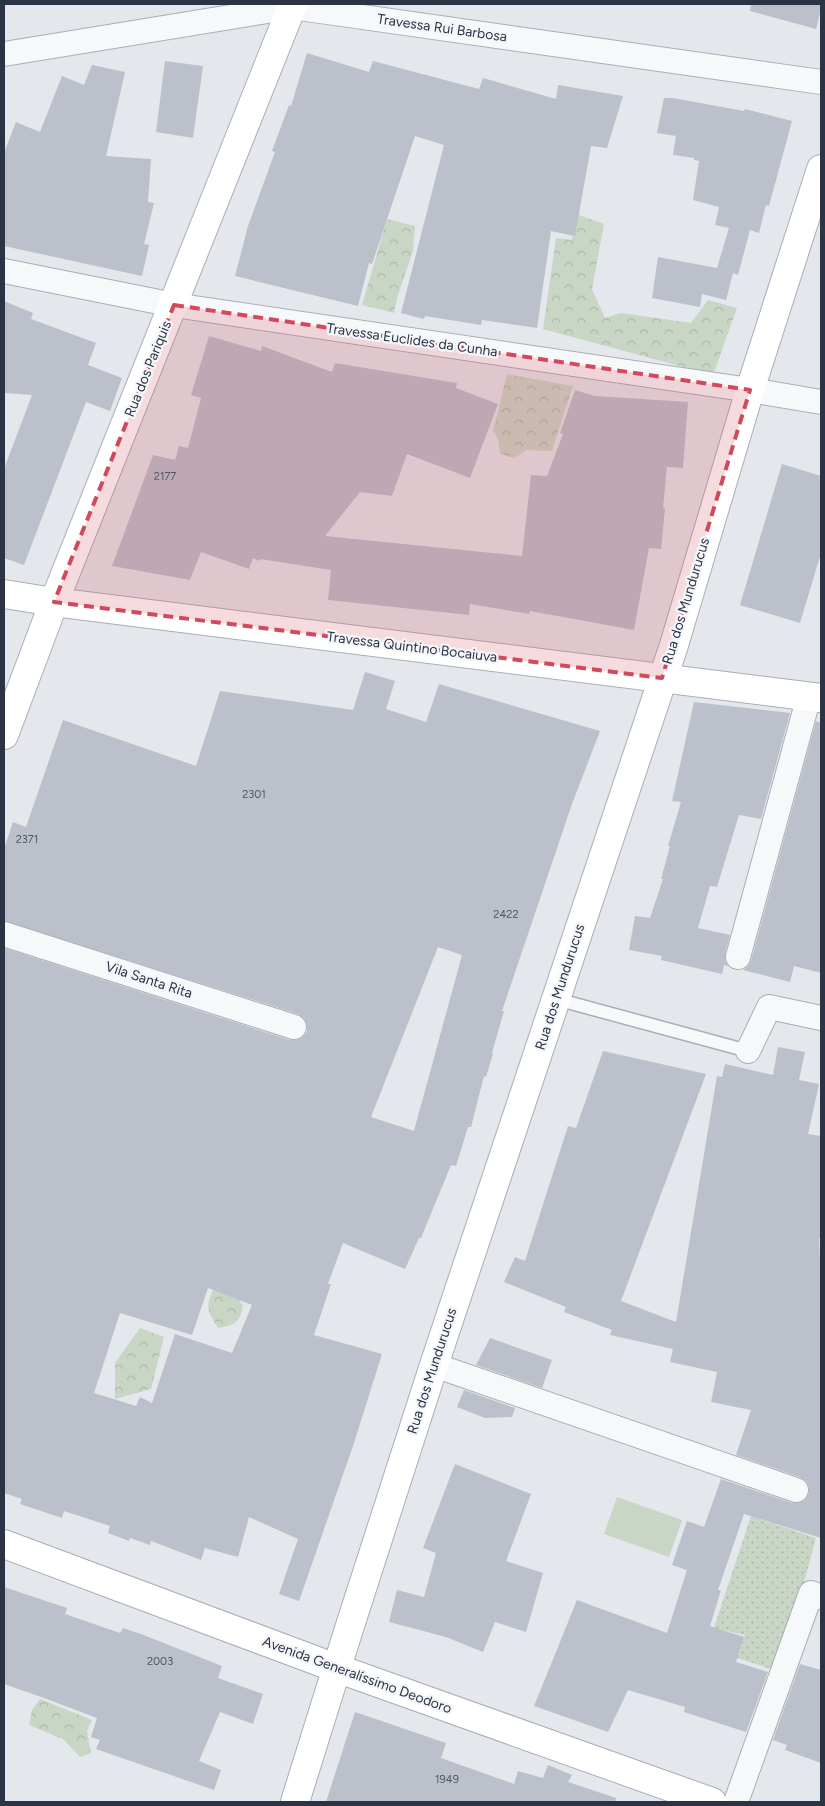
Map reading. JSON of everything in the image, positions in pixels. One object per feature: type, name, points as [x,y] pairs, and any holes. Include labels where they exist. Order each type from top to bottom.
[{"type":"street","name":"Travessa Rui Barbosa","points":[[4,54],[293,5],[821,82]]},
{"type":"street","name":"Rua dos Pariquis","points":[[4,735],[54,602],[293,5]]},
{"type":"street","name":"Rua dos Mundurucus","points":[[295,1802],[336,1668],[434,1365],[662,678],[750,390],[821,170]]},
{"type":"street","name":"Travessa Euclides da Cunha","points":[[4,271],[174,305],[821,402]]},
{"type":"street","name":"Travessa Quintino Bocaiuva","points":[[4,594],[54,602],[815,697]]},
{"type":"street","points":[[738,957],[815,697]]},
{"type":"street","name":"Vila Santa Rita","points":[[4,934],[294,1027]]},
{"type":"street","points":[[748,1051],[769,1007],[821,1018]]},
{"type":"street","points":[[434,1365],[796,1490]]},
{"type":"street","name":"Avenida Generalíssimo Deodoro","points":[[4,1544],[336,1668],[712,1802]]},
{"type":"street","points":[[736,1802],[811,1593],[821,1596]]},
{"type":"lane","points":[[556,999],[748,1051]]},
{"type":"highlighted area","points":[[174,305],[750,390],[662,678],[54,602]]},
{"type":"green space","points":[[576,214],[604,224],[592,289],[605,318],[621,313],[691,323],[708,300],[737,308],[713,375],[543,329],[556,238],[572,240]]},
{"type":"green space","points":[[387,219],[415,226],[413,251],[397,298],[394,313],[362,305]]},
{"type":"green space","points":[[507,374],[573,386],[552,451],[526,450],[515,458],[500,454],[498,439],[493,431]]},
{"type":"green space","points":[[213,1290],[238,1298],[243,1306],[238,1320],[228,1326],[218,1328],[212,1318],[208,1305]]},
{"type":"green space","points":[[140,1328],[164,1337],[151,1389],[115,1399],[115,1363]]},
{"type":"green space","points":[[617,1497],[682,1520],[669,1557],[604,1534]]},
{"type":"green space","points":[[751,1516],[816,1538],[780,1672],[737,1658],[745,1635],[723,1630],[716,1650],[707,1649]]},
{"type":"green space","points":[[40,1699],[92,1720],[87,1731],[91,1753],[80,1757],[63,1739],[29,1725],[32,1710]]},
{"type":"building","points":[[751,4],[821,4],[821,9],[816,29],[750,11]]},
{"type":"building","points":[[307,53],[369,72],[373,61],[479,89],[483,78],[556,99],[558,85],[623,96],[607,148],[591,146],[575,236],[551,231],[537,328],[482,320],[481,325],[425,316],[424,319],[401,313],[444,145],[415,136],[372,264],[369,263],[358,306],[235,276],[248,226],[275,152],[272,151],[289,105],[291,106]]},
{"type":"building","points":[[165,61],[203,66],[193,138],[156,132]]},
{"type":"building","points":[[92,65],[125,72],[106,156],[151,159],[148,202],[154,203],[144,244],[149,245],[142,276],[4,246],[4,153],[16,122],[40,132],[62,76],[84,85]]},
{"type":"building","points":[[664,98],[744,111],[745,109],[792,121],[769,206],[766,205],[759,233],[750,230],[738,275],[733,273],[726,300],[702,294],[700,307],[652,298],[658,257],[717,268],[729,228],[715,225],[719,207],[693,200],[699,161],[694,160],[694,158],[673,155],[676,136],[657,133]]},
{"type":"building","points":[[4,301],[33,313],[31,319],[96,343],[88,365],[122,378],[110,411],[86,402],[24,565],[4,558],[4,469],[32,395],[4,393]]},
{"type":"building","points":[[209,336],[261,351],[262,346],[332,372],[335,363],[457,383],[456,388],[498,404],[470,478],[407,454],[392,496],[360,492],[325,536],[522,556],[531,475],[547,476],[563,434],[560,433],[575,390],[595,396],[688,402],[683,468],[667,467],[661,549],[649,548],[634,630],[530,611],[529,614],[470,604],[469,615],[328,600],[331,570],[260,559],[259,561],[253,558],[249,569],[201,552],[190,580],[112,566],[153,455],[175,460],[179,446],[188,448],[201,398],[191,395]]},
{"type":"building","points":[[782,464],[821,476],[821,553],[800,623],[740,605]]},
{"type":"building","points":[[365,672],[395,681],[386,709],[426,722],[439,684],[600,731],[572,804],[502,1011],[504,1011],[493,1054],[486,1077],[484,1076],[471,1127],[468,1127],[456,1166],[451,1165],[421,1238],[419,1238],[405,1269],[343,1243],[328,1284],[331,1284],[314,1335],[382,1354],[353,1446],[299,1601],[279,1594],[298,1539],[249,1517],[238,1557],[205,1548],[201,1560],[151,1541],[150,1545],[130,1538],[129,1541],[108,1533],[110,1526],[64,1511],[62,1518],[20,1504],[22,1499],[4,1493],[4,948],[290,1040],[303,1037],[307,1032],[307,1025],[304,1018],[298,1014],[4,921],[4,849],[13,822],[26,827],[63,720],[196,766],[220,691],[353,710]],"holes":[[[438,947],[462,955],[414,1131],[371,1117]],[[208,1288],[252,1305],[232,1353],[175,1334],[152,1403],[140,1397],[136,1406],[94,1393],[120,1313],[192,1335]]]},
{"type":"building","points":[[694,702],[790,713],[761,819],[739,815],[717,887],[710,886],[698,928],[730,935],[725,954],[728,966],[724,965],[722,974],[661,960],[662,956],[629,950],[635,916],[650,918],[663,879],[661,879],[670,846],[668,846],[681,802],[672,801]]},
{"type":"building","points":[[816,721],[821,723],[821,973],[794,966],[790,982],[743,970],[751,961]]},
{"type":"building","points":[[778,1047],[805,1052],[799,1080],[819,1084],[808,1134],[821,1136],[821,1238],[819,1238],[821,1280],[821,1538],[744,1514],[718,1590],[721,1590],[710,1626],[744,1637],[736,1662],[768,1672],[746,1732],[684,1712],[685,1707],[628,1690],[608,1732],[534,1706],[577,1600],[667,1633],[687,1570],[672,1565],[687,1521],[704,1527],[721,1479],[792,1503],[799,1503],[805,1500],[809,1494],[809,1487],[806,1481],[800,1477],[736,1455],[751,1410],[711,1402],[717,1372],[670,1362],[673,1349],[610,1335],[612,1330],[564,1312],[566,1307],[504,1282],[515,1257],[525,1261],[568,1126],[576,1128],[603,1051],[706,1074],[621,1301],[676,1322],[717,1076],[722,1077],[725,1064],[773,1075]]},
{"type":"building","points":[[490,1338],[552,1360],[542,1388],[476,1365]]},
{"type":"building","points":[[464,1390],[515,1408],[512,1417],[485,1418],[457,1407]]},
{"type":"building","points":[[455,1464],[531,1494],[506,1561],[543,1573],[526,1632],[495,1622],[483,1652],[446,1637],[389,1622],[397,1590],[424,1597],[436,1553],[423,1548]]},
{"type":"building","points":[[4,1587],[67,1608],[65,1614],[120,1633],[123,1628],[222,1666],[218,1678],[263,1694],[253,1724],[220,1712],[199,1761],[221,1770],[214,1790],[96,1749],[100,1740],[91,1737],[97,1718],[4,1684]]},
{"type":"building","points":[[800,1664],[821,1670],[821,1763],[785,1750],[787,1745],[773,1740]]},
{"type":"building","points":[[355,1712],[446,1743],[441,1758],[514,1784],[518,1771],[543,1778],[548,1765],[572,1775],[568,1782],[616,1798],[615,1802],[326,1802]]}]
